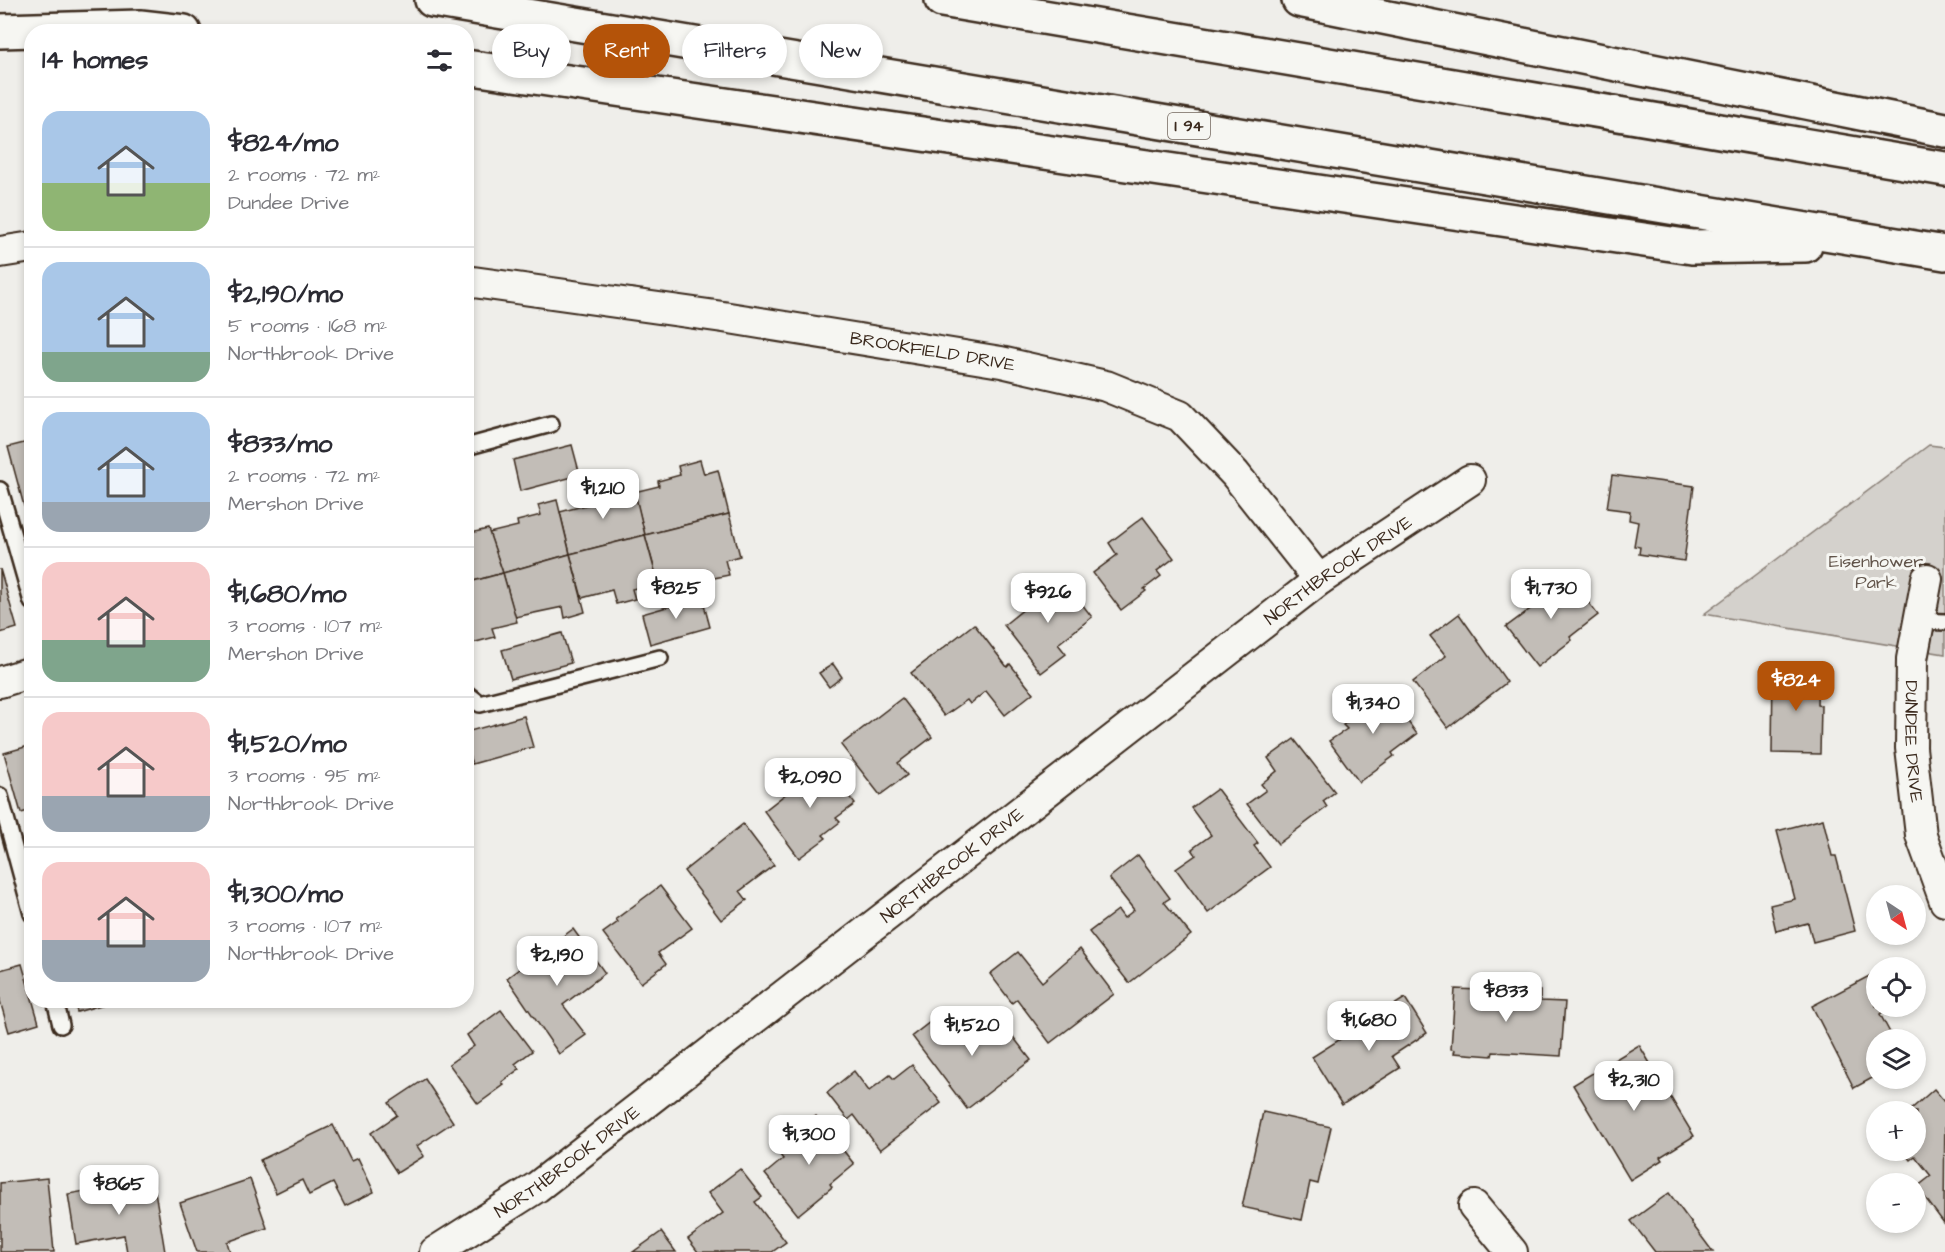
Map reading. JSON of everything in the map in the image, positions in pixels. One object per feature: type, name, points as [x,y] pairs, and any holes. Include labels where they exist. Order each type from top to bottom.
[{"type":"highway","name":"I 94","points":[[432,0],[1945,253]]},
{"type":"highway","points":[[942,0],[1945,169]]},
{"type":"highway","points":[[1299,0],[1945,130]]},
{"type":"highway","points":[[0,31],[24,30]]},
{"type":"highway","points":[[474,68],[1692,247],[1889,244]]},
{"type":"street","points":[[0,252],[24,248]]},
{"type":"street","name":"BROOKFIELD DRIVE","points":[[474,282],[723,317],[989,360],[1106,386],[1180,416],[1235,474],[1319,580]]},
{"type":"street","name":"NORTHBROOK DRIVE","points":[[435,1252],[537,1187],[1319,580],[1470,480]]},
{"type":"street","name":"DUNDEE DRIVE","points":[[1927,579],[1931,621],[1912,659],[1911,748],[1921,835],[1945,901]]},
{"type":"street","points":[[0,682],[24,674]]},
{"type":"street","points":[[1474,1206],[1512,1252]]},
{"type":"lane","points":[[474,445],[551,424]]},
{"type":"lane","points":[[0,490],[24,574]]},
{"type":"lane","points":[[474,699],[480,704],[660,658]]},
{"type":"lane","points":[[0,796],[24,884]]},
{"type":"lane","points":[[57,1008],[61,1025]]},
{"type":"green space","name":"Eisenhower Park","points":[[1929,445],[1945,447],[1945,654],[1704,614]]},
{"type":"building","points":[[24,443],[24,506],[8,447]]},
{"type":"building","points":[[572,445],[580,475],[520,491],[513,460]]},
{"type":"building","points":[[700,460],[704,474],[718,470],[729,514],[645,535],[634,492],[659,486],[658,481],[680,475],[678,466]]},
{"type":"building","points":[[1612,475],[1694,486],[1684,561],[1639,554],[1640,547],[1634,546],[1638,522],[1629,520],[1630,511],[1607,508]]},
{"type":"building","points":[[607,486],[609,495],[634,489],[645,535],[570,554],[560,512],[590,504],[586,491]]},
{"type":"building","points":[[557,500],[570,554],[503,573],[489,533],[518,526],[517,521],[541,515],[538,505]]},
{"type":"building","points":[[729,514],[740,556],[725,560],[729,575],[709,579],[707,570],[682,576],[681,572],[657,578],[645,535]]},
{"type":"building","points":[[1143,517],[1174,558],[1157,571],[1161,576],[1144,589],[1146,591],[1121,610],[1093,573],[1117,555],[1109,543]]},
{"type":"building","points":[[488,529],[503,573],[474,581],[474,532]]},
{"type":"building","points":[[645,535],[658,583],[632,589],[635,599],[616,604],[612,590],[582,598],[570,554]]},
{"type":"building","points":[[570,554],[585,612],[565,618],[563,607],[515,617],[503,573]]},
{"type":"building","points":[[0,569],[17,628],[0,633]]},
{"type":"building","points":[[1559,571],[1585,605],[1588,602],[1598,615],[1570,637],[1572,640],[1537,667],[1506,627],[1541,601],[1533,591]]},
{"type":"building","points":[[503,573],[517,622],[492,628],[495,637],[474,642],[474,581]]},
{"type":"building","points":[[1062,578],[1092,617],[1058,644],[1066,654],[1041,673],[1004,625]]},
{"type":"building","points":[[702,597],[710,627],[650,644],[642,614]]},
{"type":"building","points":[[1459,614],[1507,682],[1448,728],[1413,682],[1446,656],[1430,636]]},
{"type":"building","points":[[974,624],[1007,667],[1010,664],[1033,693],[1005,715],[986,691],[970,704],[967,700],[944,716],[911,673]]},
{"type":"building","points":[[562,633],[571,663],[511,679],[502,650]]},
{"type":"building","points":[[833,664],[842,677],[829,687],[819,673]]},
{"type":"building","points":[[1773,670],[1818,670],[1817,704],[1821,705],[1820,754],[1772,753]]},
{"type":"building","points":[[1382,686],[1417,734],[1392,753],[1394,756],[1359,782],[1329,741],[1347,729],[1343,725],[1362,711],[1357,704]]},
{"type":"building","points":[[902,698],[932,737],[898,763],[907,775],[880,795],[841,745]]},
{"type":"building","points":[[524,716],[533,747],[474,763],[474,730]]},
{"type":"building","points":[[1294,739],[1335,792],[1323,801],[1327,807],[1278,844],[1247,804],[1266,790],[1261,784],[1277,771],[1268,758]]},
{"type":"building","points":[[24,747],[24,812],[21,813],[4,753]]},
{"type":"building","points":[[822,762],[855,804],[836,818],[840,822],[823,835],[826,838],[799,858],[764,811],[788,792],[786,789]]},
{"type":"building","points":[[1217,789],[1258,843],[1254,846],[1270,867],[1208,913],[1176,869],[1196,855],[1192,849],[1211,835],[1191,808]]},
{"type":"building","points":[[1823,819],[1832,856],[1836,856],[1855,931],[1813,942],[1808,923],[1776,931],[1770,905],[1795,899],[1777,831]]},
{"type":"building","points":[[743,824],[774,865],[740,891],[747,900],[721,920],[684,871]]},
{"type":"building","points":[[1138,855],[1170,898],[1164,902],[1191,935],[1129,983],[1089,932],[1118,910],[1124,918],[1134,910],[1109,878]]},
{"type":"building","points":[[660,886],[692,928],[658,953],[666,964],[641,983],[603,933],[618,922],[616,919]]},
{"type":"building","points":[[573,929],[605,973],[563,1005],[586,1035],[559,1054],[507,978]]},
{"type":"building","points":[[1080,949],[1114,994],[1050,1043],[1017,999],[1012,1003],[990,974],[1018,952],[1042,982]]},
{"type":"building","points":[[22,964],[24,1008],[35,1008],[39,1023],[9,1032],[0,1001],[0,970]]},
{"type":"building","points":[[1866,978],[1866,1017],[1882,1017],[1888,1029],[1866,1029],[1866,1081],[1854,1088],[1812,1006]]},
{"type":"building","points":[[1480,987],[1540,991],[1540,1001],[1565,1002],[1561,1056],[1493,1052],[1492,1056],[1454,1053],[1455,1050],[1451,1049],[1455,989],[1480,990]]},
{"type":"building","points":[[1405,998],[1427,1033],[1392,1056],[1400,1068],[1342,1105],[1312,1057]]},
{"type":"building","points":[[76,1008],[91,1008],[77,1012]]},
{"type":"building","points":[[501,1010],[532,1051],[515,1064],[519,1069],[502,1082],[504,1085],[478,1104],[449,1064],[474,1046],[467,1035]]},
{"type":"building","points":[[939,1015],[958,1040],[973,1029],[976,1032],[997,1016],[1031,1060],[967,1109],[912,1036]]},
{"type":"building","points":[[1639,1045],[1694,1136],[1660,1157],[1662,1160],[1630,1180],[1573,1085]]},
{"type":"building","points":[[912,1065],[941,1103],[880,1150],[854,1115],[848,1120],[827,1093],[854,1071],[869,1091],[890,1075],[894,1079]]},
{"type":"building","points":[[425,1079],[453,1122],[417,1146],[424,1156],[397,1173],[371,1133],[397,1115],[389,1103]]},
{"type":"building","points":[[1934,1089],[1945,1102],[1944,1223],[1926,1199],[1926,1180],[1931,1176],[1919,1161],[1926,1161],[1926,1101],[1920,1101]]},
{"type":"building","points":[[1263,1112],[1331,1127],[1318,1184],[1310,1182],[1302,1220],[1242,1207]]},
{"type":"building","points":[[816,1116],[854,1164],[830,1184],[832,1187],[798,1215],[765,1174],[783,1159],[780,1155],[796,1143],[791,1136]]},
{"type":"building","points":[[333,1125],[351,1161],[358,1158],[374,1192],[345,1206],[333,1183],[309,1195],[302,1180],[276,1193],[260,1160]]},
{"type":"building","points":[[740,1169],[762,1197],[755,1202],[786,1242],[772,1252],[698,1252],[688,1239],[723,1213],[708,1193]]},
{"type":"building","points":[[47,1178],[54,1252],[0,1252],[0,1183]]},
{"type":"building","points":[[153,1179],[165,1252],[127,1252],[124,1235],[76,1244],[68,1194]]},
{"type":"building","points":[[250,1179],[267,1228],[227,1242],[230,1252],[197,1252],[180,1203]]},
{"type":"building","points":[[1669,1193],[1713,1252],[1655,1252],[1631,1221]]},
{"type":"building","points":[[661,1232],[676,1252],[633,1252]]}]
